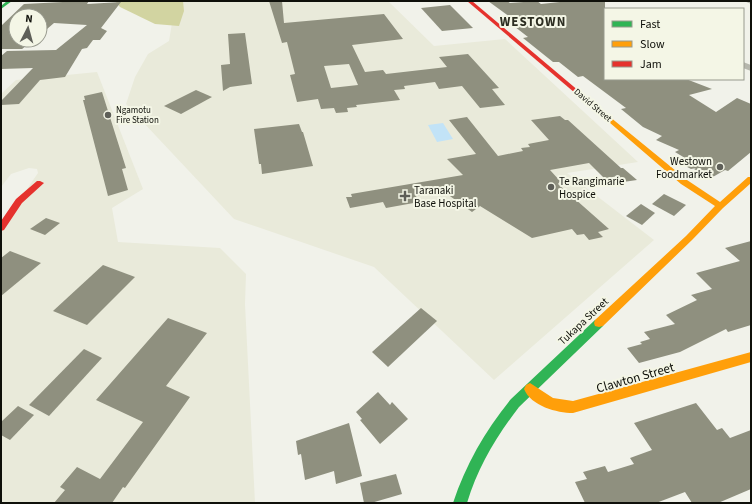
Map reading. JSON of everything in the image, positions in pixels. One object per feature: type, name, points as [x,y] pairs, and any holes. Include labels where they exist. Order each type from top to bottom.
[{"type":"street","points":[[1,8],[10,1]]},
{"type":"street","name":"David Street","points":[[469,1],[684,182],[708,200],[720,206]]},
{"type":"street","name":"Tukapa Street","points":[[460,503],[477,458],[495,428],[515,403],[689,238],[720,206],[751,179]]},
{"type":"street","points":[[1,228],[19,201],[40,183]]},
{"type":"street","name":"Clawton Street","points":[[530,389],[547,404],[560,408],[571,408],[751,356]]},
{"type":"shaded area","name":"Taranaki Base Hospital","points":[[174,1],[388,1],[434,46],[505,39],[638,162],[567,173],[654,240],[494,380],[374,267],[234,219],[126,104],[135,77],[148,54],[169,41],[175,5]]},
{"type":"shaded area","points":[[97,72],[143,189],[112,208],[118,242],[220,248],[246,274],[245,304],[255,503],[1,503],[1,227],[38,173],[37,169],[29,168],[11,174],[1,187],[1,94],[16,80]]},
{"type":"green space","points":[[115,1],[183,1],[184,11],[179,26],[155,24],[120,7]]},
{"type":"water","points":[[443,123],[453,139],[437,142],[428,125]]},
{"type":"building","points":[[82,1],[89,1],[87,4],[121,2],[101,28],[107,31],[100,40],[93,40],[87,48],[82,49],[65,77],[40,80],[19,104],[1,105],[1,101],[33,68],[1,69],[1,56],[7,51],[56,50],[87,25],[54,23],[48,28],[48,8],[20,8],[24,4]]},
{"type":"building","points":[[269,1],[282,1],[284,23],[384,14],[403,39],[352,45],[365,72],[383,70],[386,74],[447,67],[439,57],[468,54],[499,88],[492,89],[505,105],[480,108],[462,86],[439,89],[435,82],[404,86],[405,89],[394,90],[400,100],[356,105],[357,107],[347,108],[348,112],[336,113],[334,108],[321,109],[318,99],[297,102],[290,75],[295,74],[287,42],[282,43]],"holes":[[[349,64],[358,85],[331,88],[324,66]]]},
{"type":"building","points":[[488,1],[507,1],[510,3],[537,1],[541,4],[569,1],[605,1],[604,80],[689,80],[712,89],[689,95],[716,112],[737,98],[751,104],[751,152],[728,171],[725,170],[711,178],[694,169],[696,168],[691,169],[678,162],[685,158],[675,152],[679,150],[656,140],[662,136],[643,127],[621,109],[626,108],[583,76],[578,77],[559,62],[553,62],[523,38],[528,37],[510,23],[517,22]]},
{"type":"building","points":[[450,5],[473,28],[442,31],[421,8]]},
{"type":"building","points":[[8,19],[8,48],[23,48],[1,49],[1,26]]},
{"type":"building","points":[[245,33],[252,84],[230,87],[223,91],[221,65],[230,64],[228,34]]},
{"type":"building","points":[[196,90],[212,97],[181,114],[164,106]]},
{"type":"building","points":[[102,92],[126,168],[122,169],[128,190],[108,196],[83,100],[85,100],[84,96]]},
{"type":"building","points":[[560,116],[565,120],[568,120],[621,168],[637,180],[623,182],[617,176],[605,179],[589,163],[550,170],[560,181],[558,184],[609,229],[598,232],[603,237],[589,240],[584,234],[577,235],[572,229],[532,238],[480,206],[472,212],[443,191],[416,196],[419,202],[386,208],[383,202],[350,208],[346,197],[352,197],[351,194],[463,175],[447,159],[476,154],[449,120],[467,117],[498,156],[523,151],[521,148],[530,147],[528,144],[549,140],[531,120]]},
{"type":"building","points":[[299,124],[303,132],[313,166],[262,174],[261,164],[259,164],[254,129]]},
{"type":"building","points":[[664,194],[686,205],[674,216],[652,204]]},
{"type":"building","points":[[641,204],[655,213],[642,225],[626,216]]},
{"type":"building","points":[[46,218],[60,223],[45,235],[30,229]]},
{"type":"building","points":[[751,241],[751,325],[728,332],[726,329],[680,352],[639,363],[627,348],[642,344],[640,342],[650,339],[644,332],[675,324],[666,315],[697,300],[691,295],[712,289],[696,273],[740,261],[725,248]]},
{"type":"building","points":[[10,251],[41,263],[1,296],[1,258]]},
{"type":"building","points":[[103,265],[135,277],[87,325],[53,311]]},
{"type":"building","points":[[421,308],[437,321],[388,367],[372,352]]},
{"type":"building","points":[[168,318],[207,333],[166,386],[190,397],[125,488],[123,487],[112,503],[54,503],[65,490],[60,487],[77,467],[100,479],[143,422],[96,400]]},
{"type":"building","points":[[84,349],[102,358],[49,416],[29,405]]},
{"type":"building","points":[[378,392],[390,405],[392,402],[408,419],[380,444],[360,420],[362,419],[356,412]]},
{"type":"building","points":[[696,403],[717,430],[722,428],[730,438],[751,430],[751,489],[718,503],[692,503],[685,492],[656,503],[585,503],[575,482],[587,479],[583,472],[605,466],[608,472],[634,464],[630,458],[652,450],[634,423]]},
{"type":"building","points":[[18,406],[34,415],[10,440],[1,435],[1,422]]},
{"type":"building","points":[[349,423],[362,476],[336,484],[334,471],[305,480],[301,454],[298,455],[296,441]]},
{"type":"building","points":[[396,474],[402,494],[371,503],[364,503],[360,483]]},
{"type":"traffic: fast","points":[[1,8],[10,1]]},
{"type":"traffic: fast","points":[[460,503],[464,489],[482,450],[515,403],[599,323]]},
{"type":"traffic: slow","points":[[597,109],[684,182],[720,206]]},
{"type":"traffic: slow","points":[[599,323],[689,238],[720,206],[751,179]]},
{"type":"traffic: slow","points":[[530,389],[550,403],[560,406],[573,407],[751,357]]},
{"type":"traffic: jam","points":[[469,1],[597,109]]},
{"type":"traffic: jam","points":[[1,228],[19,201],[40,183]]},
{"type":"place","name":"Ngamotu Fire Station","points":[[108,115]]},
{"type":"place","name":"Westown Foodmarket","points":[[720,167]]},
{"type":"place","name":"Te Rangimarie Hospice","points":[[551,187]]},
{"type":"place","name":"Taranaki Base Hospital","points":[[405,196]]},
{"type":"district","name":"WESTOWN","points":[[533,21]]}]
